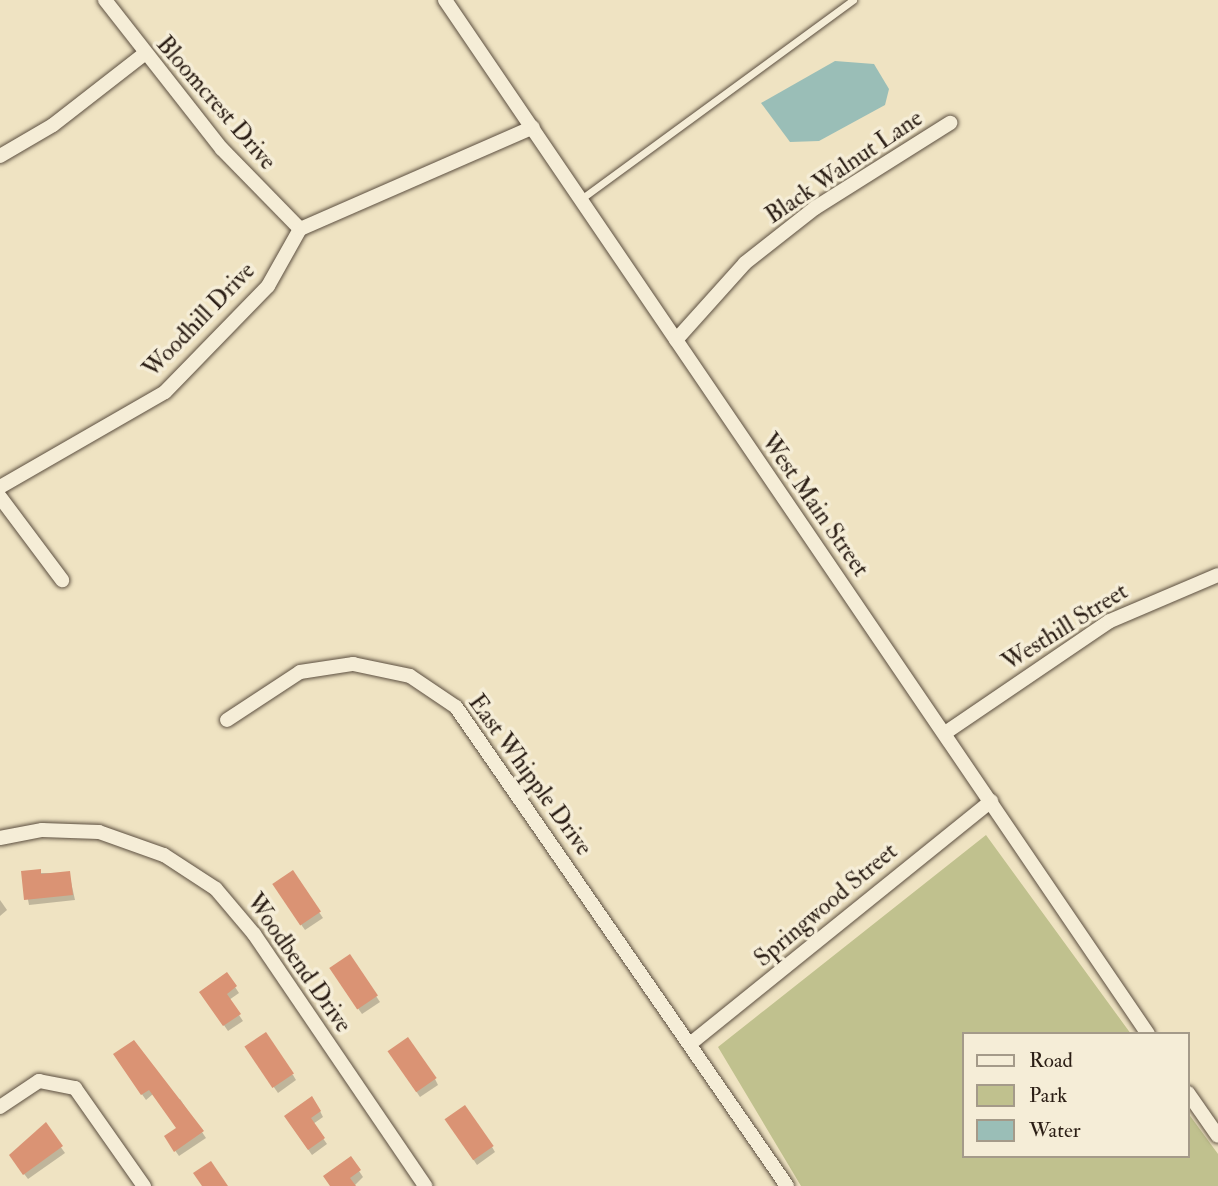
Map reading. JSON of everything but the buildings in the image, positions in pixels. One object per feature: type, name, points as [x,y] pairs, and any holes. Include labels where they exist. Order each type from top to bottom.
[{"type":"street","name":"Bloomcrest Drive","points":[[106,0],[143,55],[300,229]]},
{"type":"street","name":"West Main Street","points":[[445,0],[1147,1032]]},
{"type":"street","points":[[0,156],[53,125],[143,55]]},
{"type":"street","name":"Black Walnut Lane","points":[[676,340],[775,240],[950,123]]},
{"type":"street","points":[[300,229],[533,127]]},
{"type":"street","name":"Woodhill Drive","points":[[0,487],[165,392],[268,286],[300,229]]},
{"type":"street","points":[[0,497],[62,580]]},
{"type":"street","name":"Westhill Street","points":[[945,733],[1110,621],[1218,575]]},
{"type":"street","name":"East Whipple Drive","points":[[227,720],[271,686],[326,666],[380,666],[434,690],[476,730],[787,1186]]},
{"type":"street","name":"Springwood Street","points":[[690,1044],[991,801]]},
{"type":"street","name":"Woodbend Drive","points":[[0,838],[42,830],[99,832],[164,855],[216,889],[254,933],[425,1186]]},
{"type":"street","points":[[0,1107],[39,1081],[75,1088],[144,1186]]},
{"type":"street","points":[[1190,1096],[1218,1136]]},
{"type":"lane","points":[[581,199],[853,0]]},
{"type":"green space","points":[[986,835],[1130,1032],[962,1032],[962,1158],[1190,1158],[1190,1116],[1218,1154],[1218,1186],[801,1186],[718,1047]]},
{"type":"water","points":[[835,61],[874,64],[889,89],[885,105],[819,141],[790,142],[761,103]]}]
